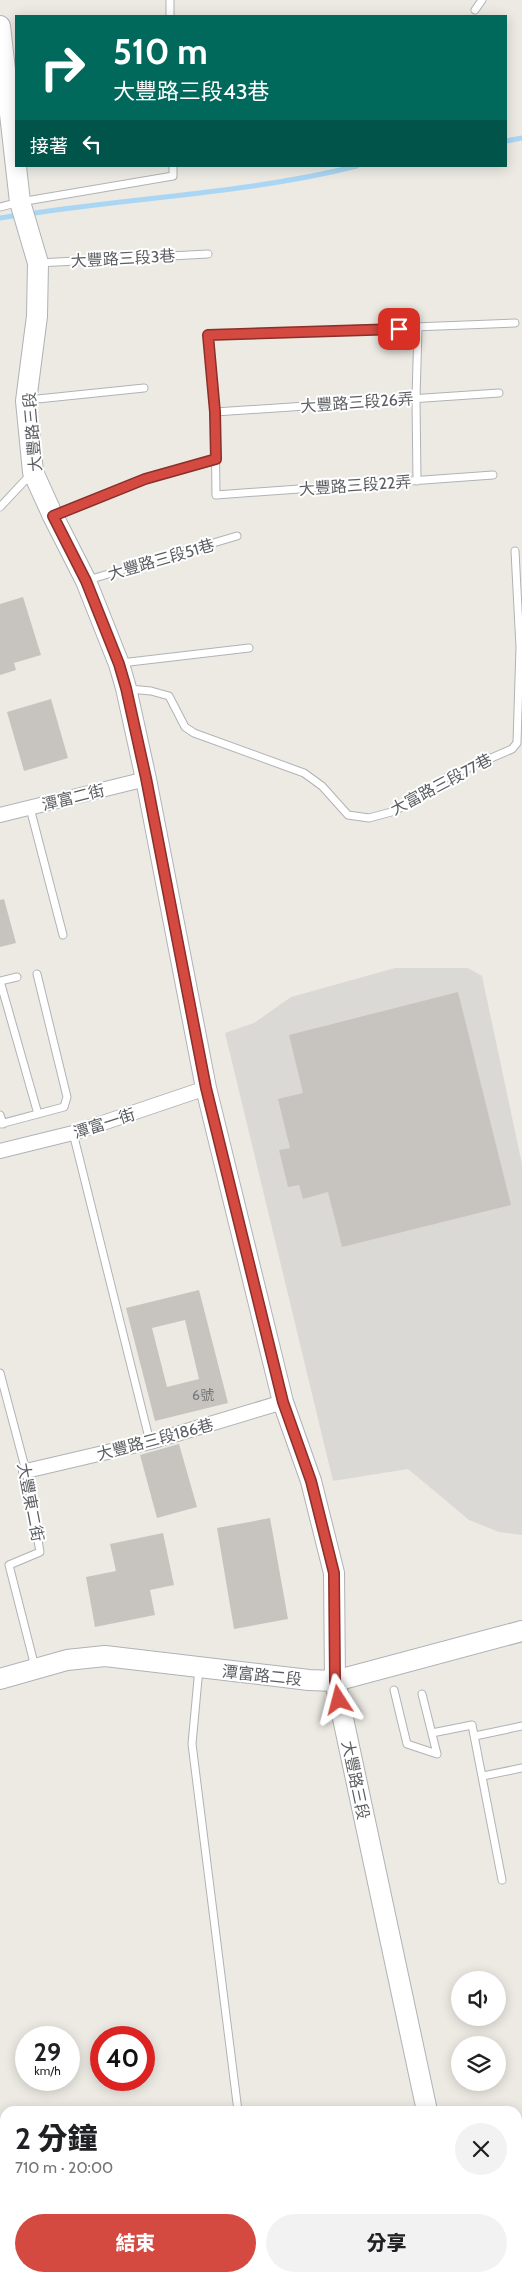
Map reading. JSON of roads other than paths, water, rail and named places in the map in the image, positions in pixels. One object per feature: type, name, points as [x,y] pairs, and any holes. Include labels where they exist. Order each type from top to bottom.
[{"type":"street","name":"大豐路三段","points":[[0,26],[15,158]]},
{"type":"street","name":"大豐路三段","points":[[16,167],[20,202],[38,263],[37,316],[26,400],[33,472],[86,581],[119,664],[126,688],[146,778],[206,1088],[283,1402],[311,1481],[334,1573],[335,1681],[426,2106]]},
{"type":"street","name":"潭富二街","points":[[0,815],[146,778]]},
{"type":"street","name":"潭富一街","points":[[0,1151],[73,1133],[206,1088]]},
{"type":"street","name":"大豐路三段186巷","points":[[26,1471],[150,1442],[283,1402]]},
{"type":"street","name":"潭富路二段","points":[[0,1679],[67,1660],[105,1656],[199,1668],[335,1681],[522,1631]]},
{"type":"lane","points":[[170,0],[170,15]]},
{"type":"lane","points":[[475,10],[482,0]]},
{"type":"lane","points":[[0,207],[173,176],[173,167]]},
{"type":"lane","name":"大豐路三段3巷","points":[[38,263],[208,254]]},
{"type":"lane","points":[[53,516],[145,479],[216,459],[215,412],[208,335],[515,323]]},
{"type":"lane","points":[[418,328],[416,398],[418,481]]},
{"type":"lane","points":[[26,400],[144,388]]},
{"type":"lane","name":"大豐路三段26弄","points":[[215,412],[499,393]]},
{"type":"lane","name":"大豐路三段22弄","points":[[216,459],[216,495],[493,475]]},
{"type":"lane","points":[[0,507],[33,472]]},
{"type":"lane","name":"大豐路三段51巷","points":[[86,581],[237,536]]},
{"type":"lane","name":"大富路三段77巷","points":[[126,688],[151,691],[169,696],[185,727],[194,733],[304,773],[322,786],[348,815],[369,818],[395,811],[445,778],[512,749],[517,743],[520,647],[515,551]]},
{"type":"lane","points":[[119,664],[249,648]]},
{"type":"lane","points":[[30,808],[63,935]]},
{"type":"lane","points":[[0,1114],[1,1124],[64,1107],[67,1097],[37,974]]},
{"type":"lane","points":[[16,977],[0,981],[38,1114]]},
{"type":"lane","points":[[73,1133],[150,1442]]},
{"type":"lane","name":"大豐東二街","points":[[0,1373],[26,1471],[40,1552],[9,1565],[35,1670]]},
{"type":"lane","points":[[199,1668],[192,1744],[237,2106]]},
{"type":"lane","points":[[394,1690],[407,1744],[437,1754],[422,1694]]},
{"type":"lane","points":[[432,1733],[472,1725],[502,1880]]},
{"type":"lane","points":[[475,1736],[522,1726]]},
{"type":"lane","points":[[483,1776],[522,1768]]},
{"type":"waterway","points":[[507,141],[522,138]]},
{"type":"waterway","points":[[28,214],[235,189],[353,167]]},
{"type":"waterway","points":[[0,218],[19,215]]}]
